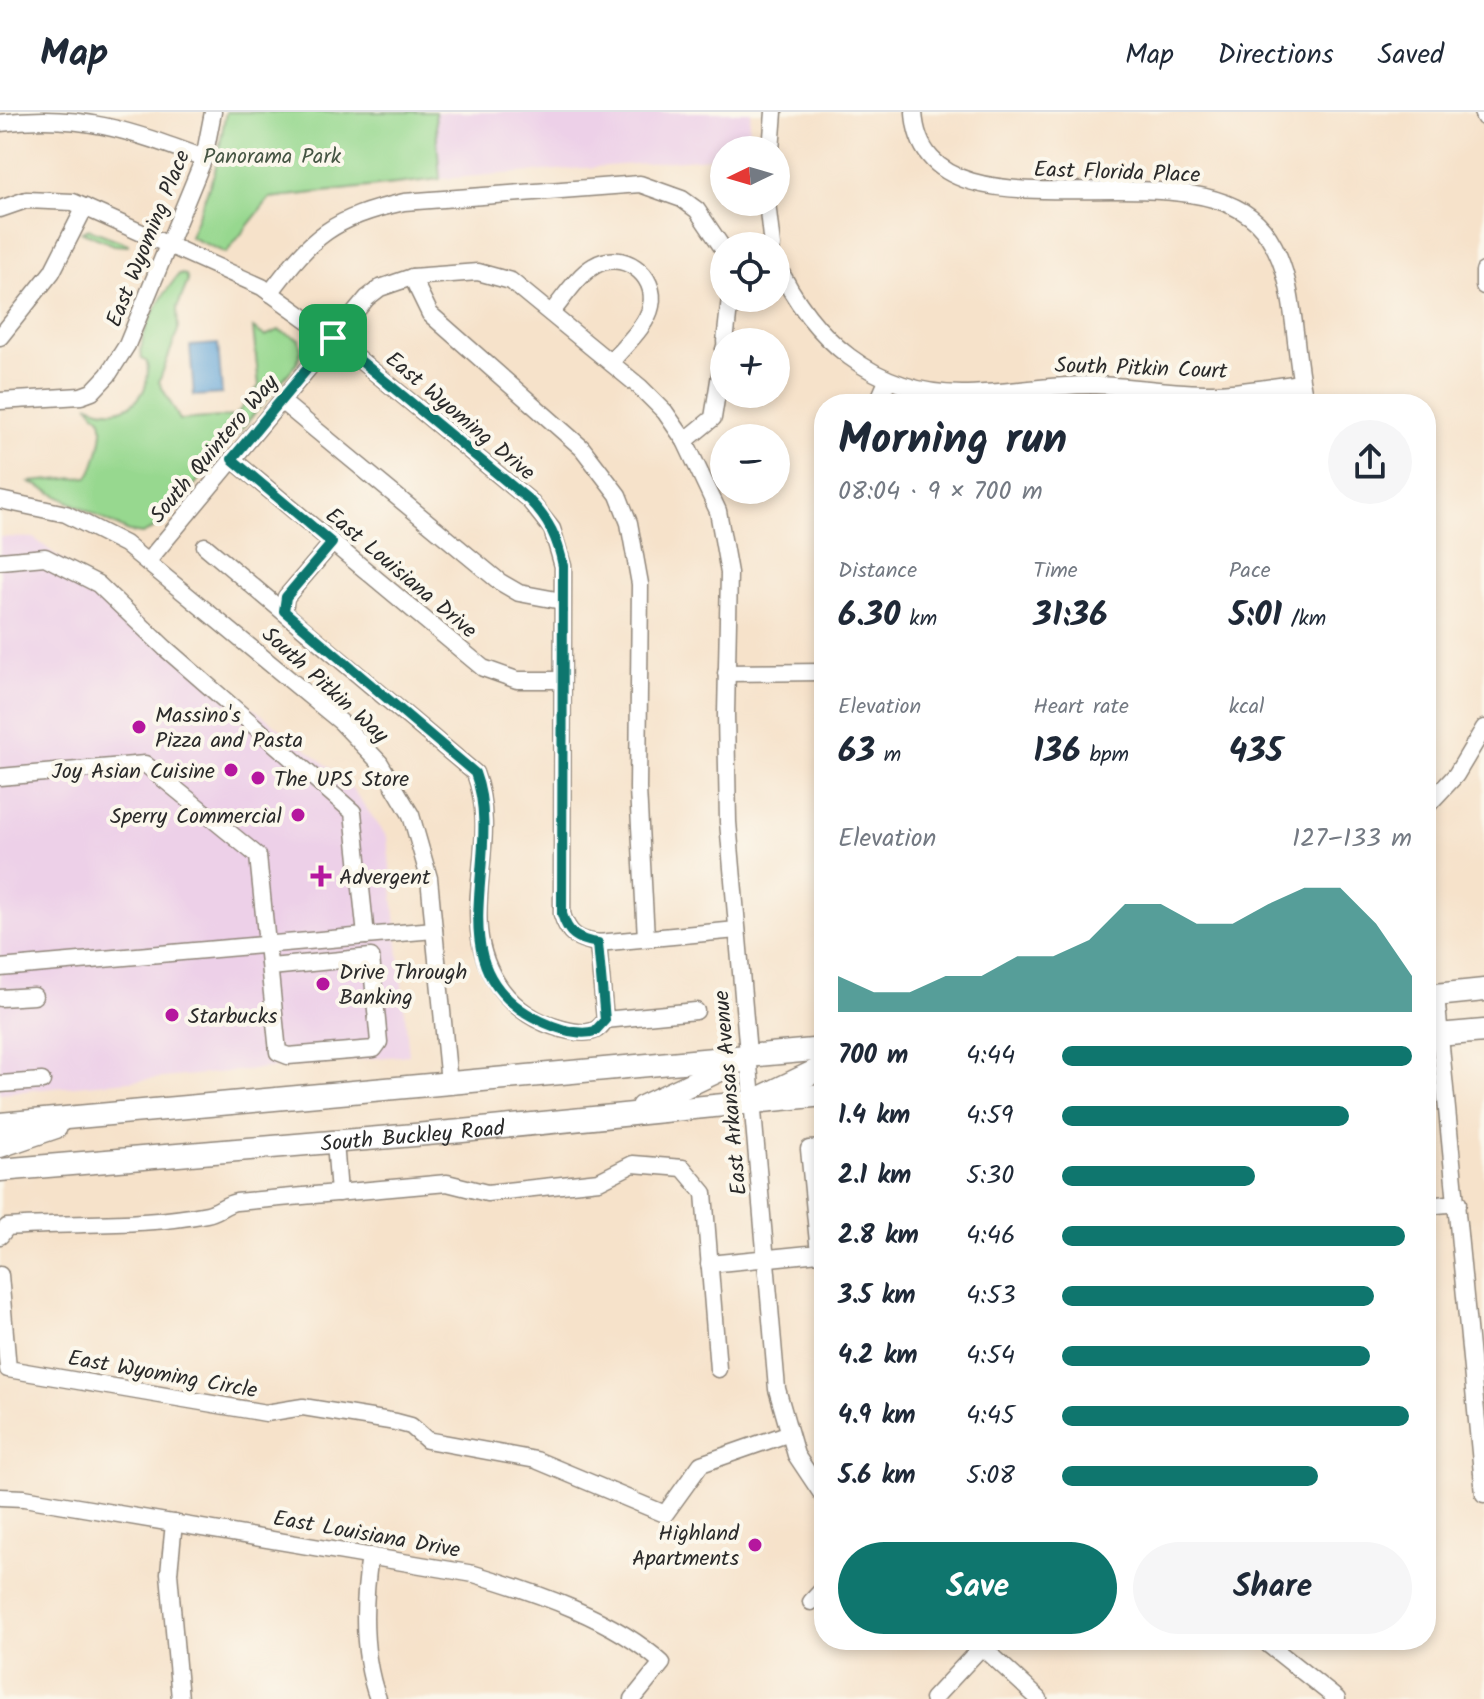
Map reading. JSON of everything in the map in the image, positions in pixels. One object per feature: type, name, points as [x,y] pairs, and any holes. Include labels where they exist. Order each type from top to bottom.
[{"type":"main road","points":[[1436,995],[1484,990]]},
{"type":"main road","points":[[1436,1034],[1484,1014]]},
{"type":"main road","points":[[1436,1035],[1484,1031]]},
{"type":"main road","points":[[0,1124],[814,1050]]},
{"type":"main road","points":[[622,1115],[699,1082],[748,1056]]},
{"type":"main road","points":[[751,1102],[814,1072]]},
{"type":"main road","name":"South Buckley Road","points":[[0,1170],[335,1142],[814,1096]]},
{"type":"main road","points":[[0,1146],[88,1116]]},
{"type":"street","name":"East Wyoming Place","points":[[0,401],[81,396],[92,392],[108,375],[127,345],[204,158],[213,112]]},
{"type":"street","points":[[772,136],[774,112]]},
{"type":"street","name":"East Florida Place","points":[[914,112],[923,144],[933,158],[946,173],[967,181],[1011,190],[1131,190],[1198,195],[1225,202],[1263,228],[1286,275],[1303,394]]},
{"type":"street","points":[[0,123],[39,116],[83,118],[114,124],[204,158]]},
{"type":"street","points":[[270,293],[322,232],[370,210],[404,202],[640,184],[682,199],[697,210],[712,232]]},
{"type":"street","name":"East Wyoming Drive","points":[[0,209],[26,200],[53,199],[85,207],[270,293],[333,338],[541,512],[559,546],[562,601],[562,914],[571,934],[582,941],[598,943]]},
{"type":"street","points":[[0,337],[52,272],[85,207]]},
{"type":"street","points":[[551,313],[590,268],[602,262],[628,263],[639,270],[647,280],[651,305],[647,318],[611,362]]},
{"type":"street","points":[[1484,271],[1484,286]]},
{"type":"street","name":"South Quintero Way","points":[[148,561],[333,338],[380,288],[412,277],[478,272],[495,275],[524,290],[611,362],[665,412],[685,441],[708,485],[726,542],[729,573],[726,673]]},
{"type":"street","points":[[412,277],[430,314],[582,448],[618,495],[629,523],[640,584],[638,789],[646,938]]},
{"type":"street","name":"South Pitkin Court","points":[[790,289],[816,328],[840,351],[887,381],[911,389],[964,394],[1054,385],[1097,385],[1212,393],[1300,383]]},
{"type":"street","points":[[881,394],[887,381]]},
{"type":"street","points":[[1097,385],[1097,394]]},
{"type":"street","points":[[281,401],[500,582],[526,595],[562,601]]},
{"type":"street","points":[[685,441],[713,418],[715,408]]},
{"type":"street","name":"East Louisiana Drive","points":[[232,459],[483,668],[517,680],[561,680]]},
{"type":"street","name":"South Pitkin Way","points":[[0,500],[66,514],[97,527],[148,561],[341,722],[380,763],[397,788],[421,844],[434,930],[449,1083]]},
{"type":"street","points":[[284,611],[286,597],[332,543]]},
{"type":"street","points":[[205,546],[475,773],[481,800],[484,846],[475,918],[478,939],[489,972],[505,994],[534,1018],[563,1029],[588,1033],[602,1026],[605,1020],[598,943],[737,930]]},
{"type":"street","points":[[0,561],[45,557],[98,584],[165,648],[353,812],[366,936]]},
{"type":"street","points":[[726,673],[814,672]]},
{"type":"street","name":"East Arkansas Avenue","points":[[726,673],[728,822],[777,1389],[787,1434],[796,1455],[814,1482]]},
{"type":"street","points":[[1436,796],[1456,775],[1484,728]]},
{"type":"street","points":[[0,777],[145,764],[258,856],[278,1052],[288,1056],[374,1049],[379,1042],[371,957],[271,967]]},
{"type":"street","points":[[0,968],[434,930]]},
{"type":"street","points":[[0,998],[34,996]]},
{"type":"street","points":[[605,1020],[696,1011]]},
{"type":"street","points":[[1436,1049],[1458,1203],[1484,1494]]},
{"type":"street","points":[[0,1084],[42,1081]]},
{"type":"street","points":[[335,1142],[339,1193]]},
{"type":"street","points":[[814,1149],[809,1149],[814,1201]]},
{"type":"street","points":[[0,1236],[7,1227],[209,1214],[236,1202],[447,1183],[487,1193],[599,1181],[633,1164],[683,1168],[704,1193],[718,1364]]},
{"type":"street","points":[[1436,1205],[1458,1203]]},
{"type":"street","points":[[709,1264],[814,1254]]},
{"type":"street","name":"East Wyoming Circle","points":[[0,1275],[8,1369],[266,1413],[303,1407],[396,1422],[411,1426],[427,1440],[536,1460],[665,1514],[701,1464],[787,1434]]},
{"type":"street","name":"East Louisiana Drive","points":[[0,1497],[370,1556],[474,1574],[508,1584],[626,1634],[662,1663],[633,1699]]},
{"type":"street","points":[[174,1523],[169,1573],[180,1699]]},
{"type":"street","points":[[370,1556],[364,1606],[370,1669],[378,1699]]},
{"type":"street","points":[[811,1602],[814,1599]]},
{"type":"street","points":[[933,1699],[975,1650]]},
{"type":"street","points":[[990,1650],[1039,1699]]},
{"type":"street","points":[[1274,1650],[1337,1699]]},
{"type":"shaded area","points":[[435,112],[751,112],[748,136],[710,136],[710,158],[440,179]]},
{"type":"shaded area","points":[[0,537],[34,538],[346,780],[387,837],[409,1055],[0,1093]]},
{"type":"green space","name":"Panorama Park","points":[[226,112],[435,112],[440,179],[270,198],[226,253],[190,237],[215,171]]},
{"type":"green space","points":[[89,229],[128,246],[114,245],[82,232]]},
{"type":"green space","points":[[179,274],[186,275],[188,281],[177,308],[178,330],[159,382],[180,420],[235,416],[259,386],[253,328],[265,336],[279,330],[299,339],[301,350],[297,363],[161,525],[142,534],[129,532],[30,482],[88,477],[102,432],[100,418],[89,405],[113,410],[124,408],[140,396],[148,375],[147,362],[142,359],[144,337],[153,313]]},
{"type":"water","points":[[218,344],[222,394],[194,396],[190,346]]},
{"type":"place","name":"Massino's Pizza and Pasta","points":[[139,727]]},
{"type":"place","name":"Joy Asian Cuisine","points":[[231,770]]},
{"type":"place","name":"The UPS Store","points":[[258,778]]},
{"type":"place","name":"Sperry Commercial","points":[[298,815]]},
{"type":"place","name":"Advergent","points":[[321,876]]},
{"type":"place","name":"Drive Through Banking","points":[[323,984]]},
{"type":"place","name":"Starbucks","points":[[172,1015]]},
{"type":"place","name":"Highland Apartments","points":[[755,1545]]},
{"type":"route","points":[[333,338],[529,500],[541,512],[559,546],[563,566],[562,914],[571,934],[582,941],[598,943],[605,1020],[595,1031],[588,1033],[549,1025],[520,1009],[489,972],[481,955],[475,918],[483,874],[484,846],[481,800],[475,773],[284,611],[286,597],[332,543],[232,459],[333,338]]}]
